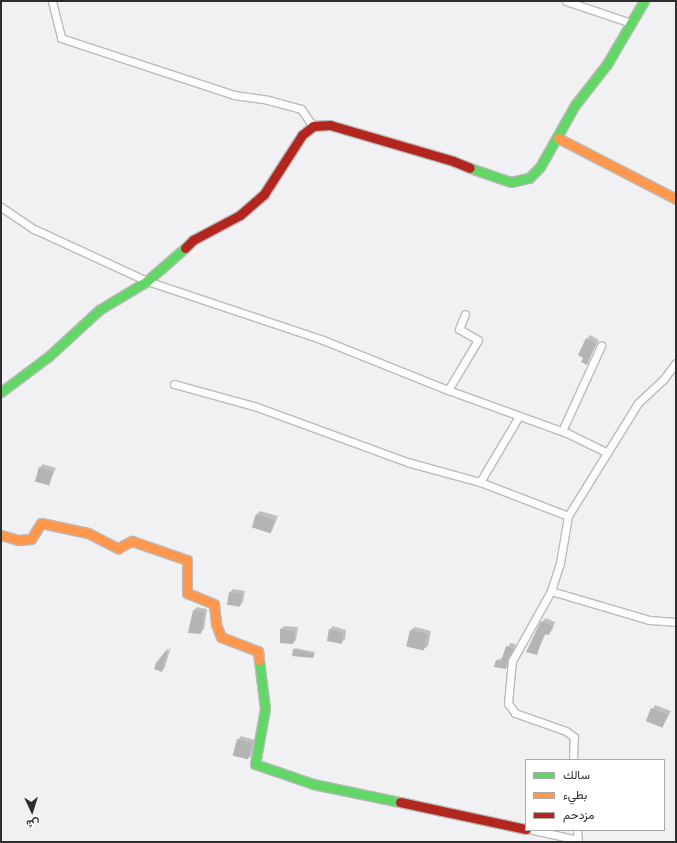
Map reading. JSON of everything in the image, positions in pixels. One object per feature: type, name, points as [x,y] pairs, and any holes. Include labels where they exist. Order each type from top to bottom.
[{"type":"street","points":[[52,1],[61,38],[234,95],[268,100],[301,109],[313,126]]},
{"type":"street","points":[[566,1],[630,23]]},
{"type":"street","points":[[1,392],[49,356],[99,310],[147,281],[193,240],[240,215],[264,194],[302,135],[313,126],[330,125],[453,161],[487,176],[511,182],[529,178],[540,167],[558,138],[575,105],[607,64],[644,1]]},
{"type":"street","points":[[558,138],[676,199]]},
{"type":"street","points":[[1,207],[34,229],[147,281],[323,340],[448,390],[562,431],[606,452]]},
{"type":"street","points":[[448,390],[478,340],[459,329],[465,314]]},
{"type":"street","points":[[562,431],[601,346]]},
{"type":"street","points":[[573,759],[574,737],[566,732],[515,713],[508,703],[512,661],[551,591],[560,563],[568,516],[638,402],[663,380],[676,364]]},
{"type":"street","points":[[174,384],[258,407],[407,462],[480,482],[568,516]]},
{"type":"street","points":[[480,482],[520,416]]},
{"type":"street","points":[[1,535],[18,540],[31,539],[41,523],[88,533],[118,548],[132,541],[187,560],[187,593],[214,604],[216,624],[221,637],[258,651],[265,709],[255,764],[314,784],[525,829]]},
{"type":"street","points":[[551,591],[649,620],[676,622]]},
{"type":"street","points":[[537,831],[578,841],[577,831]]},
{"type":"building","points":[[586,338],[596,344],[587,365],[581,362],[583,358],[578,355]]},
{"type":"building","points":[[39,467],[53,471],[49,486],[35,481]]},
{"type":"building","points":[[256,514],[275,520],[271,533],[252,527]]},
{"type":"building","points":[[229,592],[242,594],[240,607],[227,605]]},
{"type":"building","points":[[193,610],[204,612],[201,634],[188,633]]},
{"type":"building","points":[[541,621],[552,626],[549,635],[544,634],[537,655],[526,652]]},
{"type":"building","points":[[280,629],[295,631],[293,644],[280,643]]},
{"type":"building","points":[[329,629],[343,633],[342,644],[327,641]]},
{"type":"building","points":[[410,630],[428,634],[424,651],[406,647]]},
{"type":"building","points":[[506,646],[514,648],[508,659],[506,669],[494,667],[496,660],[501,661]]},
{"type":"building","points":[[168,648],[162,672],[154,669],[156,663]]},
{"type":"building","points":[[293,649],[314,654],[313,658],[292,656]]},
{"type":"building","points":[[651,708],[668,715],[662,728],[646,721]]},
{"type":"building","points":[[237,739],[252,743],[248,760],[233,755]]},
{"type":"traffic: fast","points":[[470,168],[511,182],[529,178],[540,167],[575,105],[607,64],[644,1]]},
{"type":"traffic: fast","points":[[1,392],[49,356],[99,310],[147,281],[185,248]]},
{"type":"traffic: fast","points":[[259,660],[265,709],[255,764],[313,784],[400,802]]},
{"type":"traffic: slow","points":[[558,138],[676,199]]},
{"type":"traffic: slow","points":[[1,535],[18,540],[31,539],[41,523],[88,533],[118,548],[132,541],[187,560],[187,593],[214,604],[216,624],[221,637],[258,651],[259,660]]},
{"type":"traffic: jam","points":[[185,248],[193,240],[240,215],[264,194],[302,135],[313,126],[330,125],[453,161],[470,168]]},
{"type":"traffic: jam","points":[[400,802],[525,829]]}]
